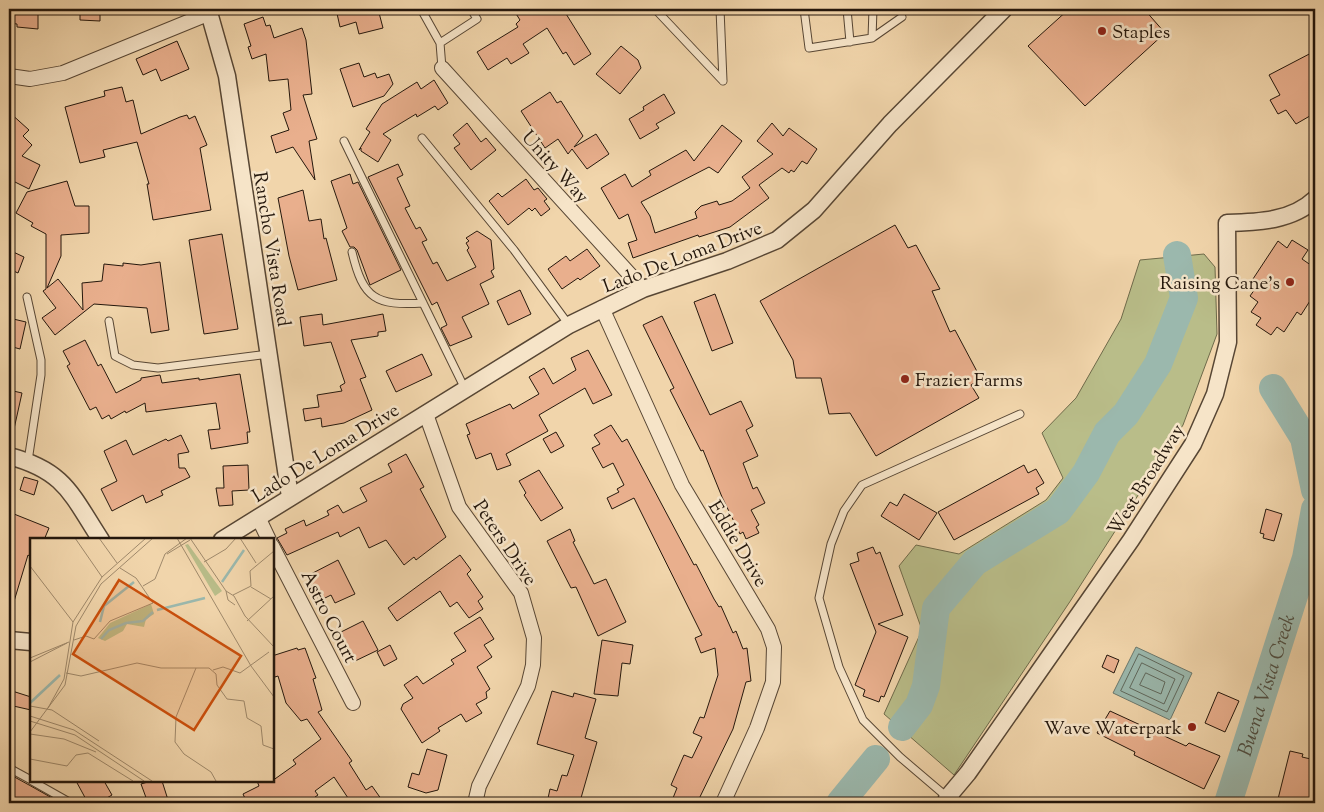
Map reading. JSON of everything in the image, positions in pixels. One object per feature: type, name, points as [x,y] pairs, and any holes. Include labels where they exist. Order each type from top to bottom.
[{"type":"street","name":"Lado De Loma Drive","points":[[225,538],[569,325],[643,289],[727,261],[777,240],[814,210],[890,124],[1004,9]]},
{"type":"street","points":[[9,76],[30,79],[63,73],[209,11]]},
{"type":"street","name":"Rancho Vista Road","points":[[209,11],[227,76],[290,497]]},
{"type":"street","name":"Unity Way","points":[[442,68],[643,289]]},
{"type":"street","name":"West Broadway","points":[[951,801],[968,772],[1131,540],[1193,444],[1215,394],[1228,342],[1227,223],[1280,219],[1306,208],[1315,199]]},
{"type":"street","name":"Eddie Drive","points":[[602,308],[682,485],[768,629],[774,647],[773,682],[757,728],[724,803]]},
{"type":"street","name":"Peters Drive","points":[[426,414],[459,506],[520,593],[534,638],[533,665],[528,686],[479,786],[475,803]]},
{"type":"street","points":[[9,456],[44,468],[66,486],[101,538]]},
{"type":"street","points":[[258,517],[268,538]]},
{"type":"street","name":"Astro Court","points":[[274,550],[353,703]]},
{"type":"street","points":[[9,640],[30,642]]},
{"type":"lane","points":[[421,9],[440,43],[442,68]]},
{"type":"lane","points":[[440,43],[477,19],[471,9]]},
{"type":"lane","points":[[655,9],[724,81],[720,9]]},
{"type":"lane","points":[[804,9],[809,48],[872,38],[902,17]]},
{"type":"lane","points":[[847,9],[850,42]]},
{"type":"lane","points":[[872,9],[872,38]]},
{"type":"lane","points":[[422,138],[514,250],[569,325]]},
{"type":"lane","points":[[344,141],[465,389]]},
{"type":"lane","points":[[352,252],[358,278],[372,294],[389,303],[423,303]]},
{"type":"lane","points":[[28,297],[41,360],[41,375],[28,461]]},
{"type":"lane","points":[[109,321],[115,356],[133,365],[158,368],[269,354]]},
{"type":"lane","points":[[951,801],[874,733],[856,709],[839,667],[819,598],[831,544],[844,511],[862,484],[1020,414]]},
{"type":"lane","points":[[9,768],[30,780]]},
{"type":"lane","points":[[34,782],[71,803]]},
{"type":"green space","points":[[1204,254],[1215,267],[1217,334],[1183,425],[1071,600],[954,775],[884,714],[922,630],[899,566],[916,545],[959,554],[1046,500],[1063,478],[1042,433],[1076,398],[1121,319],[1140,260]]},
{"type":"water","points":[[1136,647],[1192,673],[1170,720],[1113,693]]},
{"type":"building","points":[[9,9],[38,9],[38,29],[17,27],[17,24],[9,23]]},
{"type":"building","points":[[80,9],[100,9],[100,21],[80,20]]},
{"type":"building","points":[[336,9],[378,9],[383,28],[359,34],[356,22],[340,27]]},
{"type":"building","points":[[513,9],[563,9],[591,54],[574,65],[566,52],[563,54],[547,28],[523,44],[529,53],[511,64],[507,58],[488,70],[477,52],[518,27],[516,24],[520,20]]},
{"type":"building","points":[[1069,9],[1144,9],[1165,33],[1085,106],[1028,46]]},
{"type":"building","points":[[263,17],[266,26],[270,25],[274,38],[302,28],[306,40],[312,94],[303,95],[317,139],[309,141],[315,180],[293,147],[276,153],[271,136],[289,130],[283,113],[291,110],[288,79],[269,81],[266,54],[252,59],[248,47],[251,46],[244,24]]},
{"type":"building","points":[[177,41],[189,69],[161,81],[156,69],[143,75],[136,59]]},
{"type":"building","points":[[621,46],[638,60],[641,68],[620,94],[596,74]]},
{"type":"building","points":[[1315,51],[1315,113],[1296,124],[1286,110],[1278,114],[1270,100],[1280,95],[1269,75]]},
{"type":"building","points":[[359,63],[364,77],[375,73],[377,78],[389,74],[393,84],[384,96],[353,107],[340,69]]},
{"type":"building","points":[[434,80],[448,103],[438,110],[435,106],[417,117],[416,114],[383,134],[391,140],[378,162],[361,151],[361,148],[359,150],[370,132],[366,129],[382,104],[417,82],[421,89]]},
{"type":"building","points":[[122,87],[126,102],[133,100],[141,134],[180,117],[187,115],[189,119],[195,116],[207,145],[200,148],[211,210],[153,220],[147,184],[149,184],[137,142],[103,150],[105,157],[80,163],[65,107],[105,96],[104,91]]},
{"type":"building","points":[[550,92],[557,103],[561,101],[583,136],[574,147],[596,134],[609,154],[587,169],[572,149],[568,154],[558,139],[545,148],[521,111]]},
{"type":"building","points":[[664,94],[675,113],[656,124],[659,128],[640,139],[629,119],[644,110],[643,107]]},
{"type":"building","points":[[9,112],[29,130],[23,136],[32,145],[22,156],[40,165],[29,189],[9,179]]},
{"type":"building","points":[[467,123],[481,142],[486,138],[496,150],[471,170],[454,148],[460,144],[453,135]]},
{"type":"building","points":[[772,123],[783,136],[789,128],[817,149],[807,164],[802,161],[794,172],[791,170],[789,173],[782,168],[759,185],[769,198],[730,227],[699,237],[698,235],[633,258],[628,243],[637,240],[628,214],[619,219],[601,188],[625,174],[632,187],[651,175],[649,171],[686,150],[694,161],[722,125],[742,141],[718,173],[709,167],[641,202],[650,216],[655,233],[697,218],[695,212],[701,206],[717,201],[719,205],[732,201],[750,188],[742,177],[773,154],[757,141]]},
{"type":"building","points":[[398,164],[403,175],[397,178],[410,206],[405,208],[416,229],[420,227],[427,240],[422,242],[433,264],[437,262],[447,281],[476,267],[467,250],[469,248],[466,243],[469,241],[466,238],[477,231],[491,240],[494,269],[491,271],[494,277],[480,284],[489,304],[462,317],[472,337],[450,346],[441,328],[447,325],[437,302],[432,305],[368,177]]},
{"type":"building","points":[[350,174],[353,184],[358,182],[401,270],[370,285],[357,250],[354,247],[350,247],[342,231],[347,228],[331,181]]},
{"type":"building","points":[[526,179],[534,190],[538,188],[547,199],[544,201],[550,209],[541,216],[535,208],[532,211],[529,208],[508,225],[489,201],[498,193],[502,197]]},
{"type":"building","points":[[67,181],[75,206],[89,206],[89,233],[61,235],[61,256],[47,288],[58,279],[83,310],[82,283],[102,281],[104,264],[123,266],[123,263],[141,265],[160,262],[169,330],[151,333],[147,308],[94,304],[55,335],[42,318],[56,308],[43,291],[46,289],[46,234],[31,226],[33,223],[16,213],[27,192]]},
{"type":"building","points":[[303,190],[309,221],[321,219],[324,239],[326,238],[337,280],[298,290],[289,256],[278,198]]},
{"type":"building","points":[[895,225],[908,248],[916,245],[940,289],[932,291],[950,332],[955,330],[981,379],[971,385],[979,398],[876,456],[850,413],[829,414],[821,378],[796,378],[793,360],[760,301]]},
{"type":"building","points":[[222,234],[238,329],[204,334],[189,240]]},
{"type":"building","points":[[1292,240],[1308,250],[1302,259],[1315,268],[1315,293],[1301,315],[1297,312],[1284,332],[1277,327],[1271,335],[1256,325],[1261,318],[1251,312],[1258,302],[1250,296],[1255,289],[1249,285],[1278,241],[1287,248]]},
{"type":"building","points":[[587,249],[600,266],[580,280],[578,278],[562,289],[548,269],[566,256],[570,261]]},
{"type":"building","points":[[9,250],[24,257],[18,273],[9,269]]},
{"type":"building","points":[[520,290],[531,314],[508,325],[497,301]]},
{"type":"building","points":[[715,294],[733,343],[712,351],[694,302]]},
{"type":"building","points":[[322,314],[323,325],[383,314],[386,331],[378,332],[378,336],[351,340],[366,377],[360,379],[372,410],[344,423],[322,427],[321,418],[305,421],[303,409],[319,407],[317,395],[342,391],[340,386],[345,383],[331,342],[304,346],[300,317]]},
{"type":"building","points":[[662,316],[710,415],[741,401],[753,426],[746,430],[758,456],[743,463],[753,489],[757,487],[765,503],[751,510],[759,525],[756,527],[759,533],[746,539],[743,532],[740,534],[722,497],[703,450],[701,451],[670,390],[674,388],[643,325]]},
{"type":"building","points":[[9,318],[26,322],[20,349],[9,346]]},
{"type":"building","points":[[85,340],[98,366],[101,364],[116,393],[141,380],[141,378],[160,375],[162,383],[240,374],[250,432],[247,432],[248,443],[211,449],[208,430],[220,429],[216,403],[146,412],[145,403],[111,419],[109,415],[102,419],[96,407],[90,410],[67,366],[70,364],[63,351]]},
{"type":"building","points":[[588,350],[612,395],[593,404],[585,388],[539,415],[548,431],[506,454],[511,465],[497,470],[491,453],[476,459],[467,435],[470,434],[466,424],[510,404],[513,409],[539,394],[529,377],[544,368],[553,384],[576,370],[571,358]]},
{"type":"building","points":[[422,354],[432,375],[396,392],[386,371]]},
{"type":"building","points":[[9,390],[22,393],[14,429],[9,428]]},
{"type":"building","points":[[611,425],[622,442],[627,439],[694,565],[696,564],[719,607],[721,606],[733,633],[736,631],[743,649],[747,648],[751,681],[746,682],[733,729],[697,803],[671,803],[677,788],[671,785],[684,755],[692,758],[702,737],[693,733],[700,717],[704,718],[718,675],[715,648],[701,653],[695,638],[702,635],[634,498],[612,509],[607,498],[619,492],[617,489],[624,485],[613,463],[603,468],[592,448],[600,444],[594,435]]},
{"type":"building","points":[[556,432],[564,446],[551,453],[543,439]]},
{"type":"building","points":[[181,435],[189,452],[178,454],[179,468],[185,468],[190,477],[161,491],[163,495],[146,503],[143,495],[112,511],[101,489],[117,481],[104,451],[126,440],[133,455],[166,439],[168,441]]},
{"type":"building","points":[[406,454],[424,487],[420,489],[446,537],[416,560],[414,557],[404,565],[386,540],[369,548],[359,527],[340,537],[338,532],[287,555],[277,538],[287,533],[285,529],[304,520],[306,526],[329,515],[327,511],[338,505],[343,513],[367,501],[360,488],[392,472],[388,464]]},
{"type":"building","points":[[248,465],[249,490],[232,491],[233,505],[219,506],[216,488],[224,488],[223,466]]},
{"type":"building","points":[[1024,465],[1028,473],[1036,469],[1044,483],[1036,488],[1039,494],[954,540],[938,512]]},
{"type":"building","points":[[539,470],[563,508],[541,521],[524,495],[526,493],[519,481]]},
{"type":"building","points":[[24,477],[38,481],[34,495],[20,490]]},
{"type":"building","points":[[904,494],[937,513],[919,540],[881,516],[890,502],[897,506]]},
{"type":"building","points":[[1266,509],[1282,514],[1274,541],[1263,538],[1264,534],[1260,533]]},
{"type":"building","points":[[9,512],[49,528],[45,538],[30,538],[30,556],[28,555],[12,608],[9,608]]},
{"type":"building","points":[[570,529],[575,541],[573,542],[594,584],[606,579],[626,622],[598,636],[576,587],[571,588],[547,541]]},
{"type":"building","points":[[873,547],[876,554],[880,552],[903,615],[878,624],[908,637],[884,697],[881,696],[879,702],[863,696],[865,690],[855,685],[876,632],[850,564],[859,561],[857,553]]},
{"type":"building","points":[[460,555],[471,570],[467,574],[483,597],[478,601],[483,609],[469,618],[457,602],[450,607],[440,591],[397,621],[388,608]]},
{"type":"building","points":[[338,560],[355,594],[335,603],[331,595],[319,601],[307,576]]},
{"type":"building","points":[[480,617],[494,639],[484,645],[492,657],[477,667],[490,689],[486,692],[487,698],[476,704],[482,713],[466,722],[461,714],[438,728],[440,731],[422,743],[401,709],[403,704],[413,698],[404,685],[417,676],[423,684],[454,664],[451,660],[466,651],[454,633]]},
{"type":"building","points":[[363,621],[378,650],[353,662],[339,633]]},
{"type":"building","points":[[602,640],[633,645],[630,664],[622,663],[618,696],[594,694]]},
{"type":"building","points":[[390,645],[397,659],[384,666],[377,652]]},
{"type":"building","points":[[297,648],[298,650],[305,648],[316,678],[313,679],[322,710],[318,712],[352,761],[349,763],[366,790],[372,786],[384,803],[347,803],[350,801],[334,777],[315,791],[318,795],[315,797],[319,803],[247,803],[243,794],[259,786],[257,782],[274,782],[274,780],[296,764],[293,760],[321,739],[307,719],[301,721],[286,703],[278,676],[275,677],[274,674],[274,655]]},
{"type":"building","points":[[1107,655],[1119,660],[1114,673],[1102,667]]},
{"type":"building","points":[[9,690],[30,697],[30,710],[9,705]]},
{"type":"building","points":[[552,691],[573,697],[574,693],[596,699],[585,738],[597,742],[581,798],[586,800],[586,803],[547,803],[550,789],[557,791],[562,775],[567,776],[574,755],[537,744]]},
{"type":"building","points":[[1218,692],[1239,701],[1225,732],[1205,723]]},
{"type":"building","points":[[1110,711],[1186,746],[1189,743],[1220,756],[1204,789],[1134,755],[1135,752],[1097,733]]},
{"type":"building","points":[[427,749],[447,755],[438,790],[426,793],[408,787],[412,773],[419,775]]},
{"type":"building","points":[[1290,751],[1303,754],[1302,757],[1315,760],[1315,779],[1309,803],[1277,803]]},
{"type":"building","points":[[9,774],[29,785],[61,803],[9,803]]},
{"type":"building","points":[[77,782],[105,782],[112,795],[98,803],[88,803]]},
{"type":"building","points":[[162,782],[169,803],[148,803],[141,784]]},
{"type":"waterway","points":[[902,727],[919,705],[926,686],[936,608],[975,562],[1058,511],[1086,473],[1107,433],[1126,414],[1158,364],[1184,298],[1177,255]]},
{"type":"waterway","name":"Buena Vista Creek","points":[[1273,388],[1304,438],[1315,490]]},
{"type":"waterway","name":"Buena Vista Creek","points":[[1228,803],[1306,558],[1315,509]]},
{"type":"waterway","points":[[840,803],[876,759]]},
{"type":"place","name":"Staples","points":[[1102,31]]},
{"type":"place","name":"Raising Cane's","points":[[1290,282]]},
{"type":"place","name":"Frazier Farms","points":[[905,379]]},
{"type":"place","name":"Wave Waterpark","points":[[1192,727]]}]
